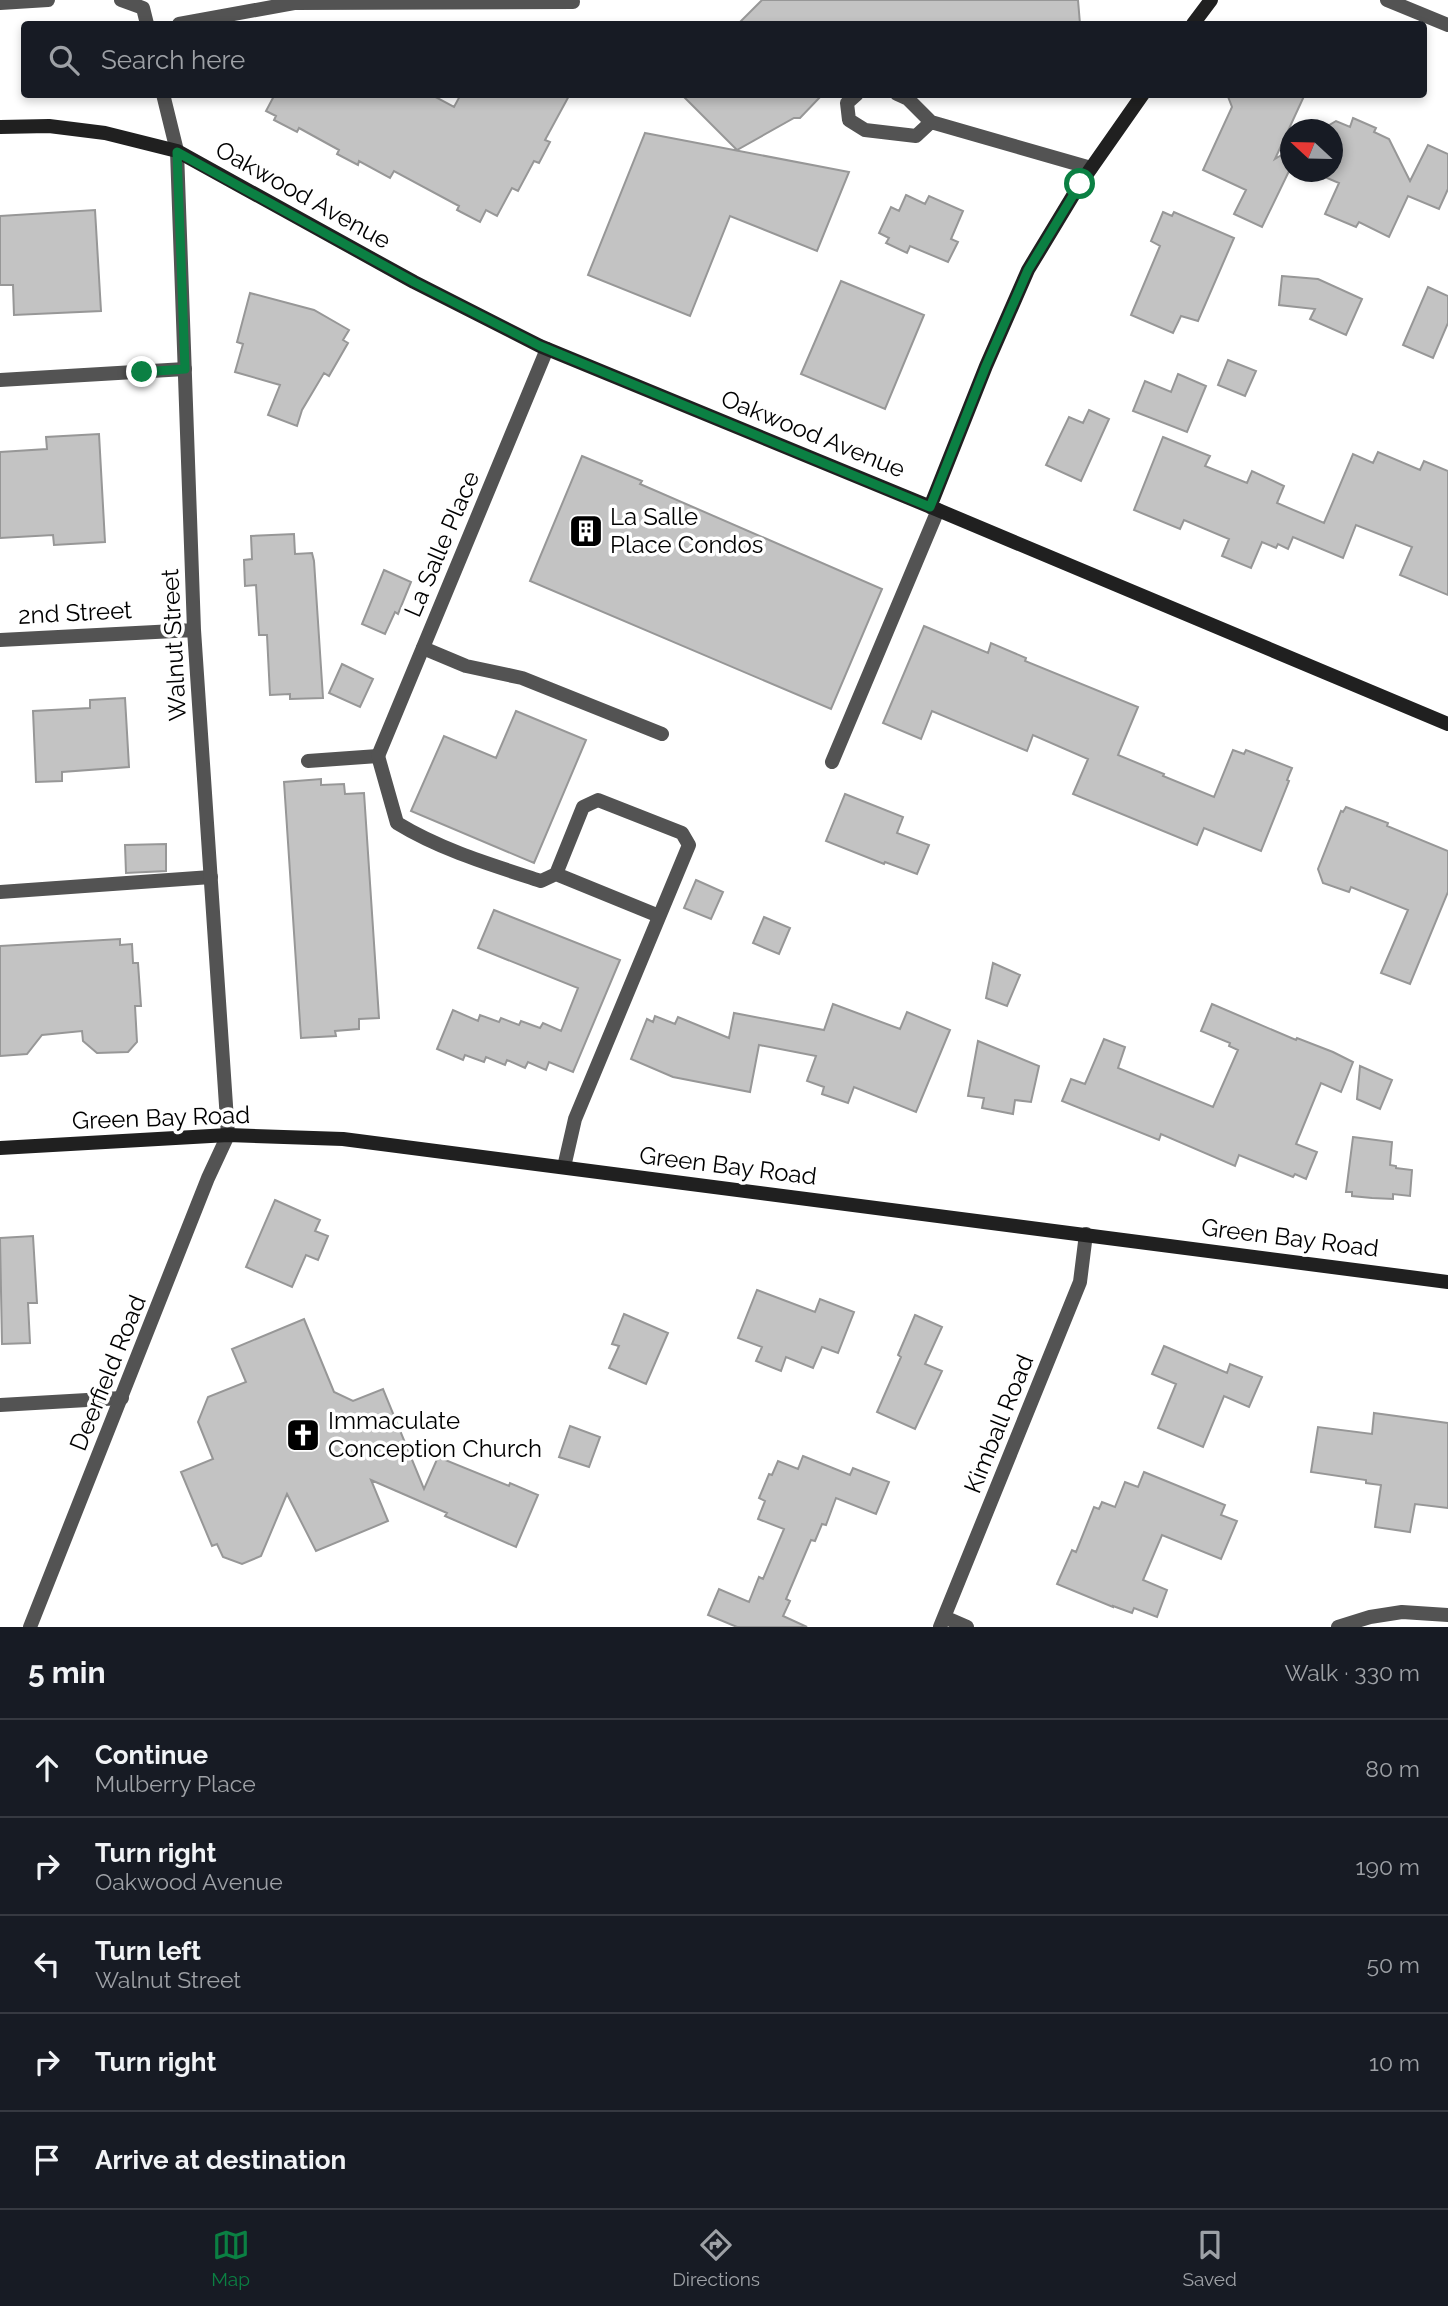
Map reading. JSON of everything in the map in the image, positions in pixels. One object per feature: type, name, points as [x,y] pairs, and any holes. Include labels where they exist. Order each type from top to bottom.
[{"type":"street","points":[[0,3],[48,0]]},
{"type":"street","points":[[121,0],[143,8],[146,21]]},
{"type":"street","points":[[1195,21],[1211,0]]},
{"type":"street","points":[[1387,0],[1422,6],[1448,25]]},
{"type":"street","points":[[195,21],[294,2],[573,2]]},
{"type":"street","name":"Walnut Street","points":[[164,98],[177,152],[194,630],[228,1135]]},
{"type":"street","points":[[853,98],[847,103],[849,120],[864,130],[916,136],[931,122]]},
{"type":"street","points":[[906,98],[931,122],[1091,168]]},
{"type":"street","points":[[832,762],[934,508],[986,366],[1028,270],[1091,168],[1140,98]]},
{"type":"street","name":"Oakwood Avenue","points":[[0,127],[50,126],[106,133],[177,152],[414,282],[547,349],[1448,724]]},
{"type":"street","name":"La Salle Place","points":[[378,756],[547,349]]},
{"type":"street","points":[[0,380],[185,369]]},
{"type":"street","name":"2nd Street","points":[[0,640],[194,630]]},
{"type":"street","points":[[423,648],[466,666],[522,678],[662,734]]},
{"type":"street","points":[[308,761],[378,756],[397,823],[415,834],[480,861],[541,881],[556,874],[583,807],[598,800],[682,833],[689,845],[575,1119],[564,1167]]},
{"type":"street","points":[[556,874],[659,916]]},
{"type":"street","points":[[0,892],[211,877]]},
{"type":"street","name":"Green Bay Road","points":[[0,1148],[228,1135],[343,1139],[1448,1282]]},
{"type":"street","name":"Deerfield Road","points":[[30,1627],[208,1178],[228,1135]]},
{"type":"street","name":"Kimball Road","points":[[942,1622],[1080,1282],[1086,1234]]},
{"type":"street","points":[[0,1405],[122,1398]]},
{"type":"street","points":[[1338,1627],[1370,1617],[1402,1612],[1448,1615]]},
{"type":"street","points":[[942,1622],[967,1627]]},
{"type":"building","points":[[762,0],[1078,0],[1080,21],[741,21]]},
{"type":"building","points":[[273,98],[437,98],[454,107],[459,98],[568,98],[545,140],[550,142],[539,163],[534,161],[518,191],[512,188],[497,216],[486,210],[480,222],[457,210],[459,206],[394,171],[390,178],[359,161],[358,165],[337,154],[339,150],[299,128],[297,132],[274,120],[276,116],[266,111]]},
{"type":"building","points":[[685,98],[819,98],[800,118],[794,118],[737,150]]},
{"type":"building","points":[[1229,98],[1303,98],[1293,119],[1280,119],[1280,148],[1275,159],[1280,156],[1280,182],[1284,182],[1262,227],[1234,214],[1246,190],[1203,170],[1232,107]]},
{"type":"building","points":[[1353,118],[1376,128],[1374,132],[1389,139],[1410,181],[1428,145],[1448,154],[1448,189],[1439,209],[1408,196],[1389,237],[1359,222],[1356,227],[1325,214],[1339,183],[1337,182],[1343,182],[1343,124],[1350,127]]},
{"type":"building","points":[[645,133],[849,172],[817,251],[730,216],[690,316],[588,275]]},
{"type":"building","points":[[906,195],[925,204],[929,196],[963,211],[951,239],[958,242],[948,262],[910,246],[907,253],[886,243],[889,238],[879,233],[891,207],[899,211]]},
{"type":"building","points":[[95,210],[101,311],[14,315],[13,285],[0,285],[0,216]]},
{"type":"building","points":[[1163,212],[1172,216],[1174,212],[1234,238],[1198,321],[1181,316],[1173,333],[1131,315],[1160,246],[1151,241]]},
{"type":"building","points":[[1282,276],[1318,279],[1362,299],[1346,335],[1310,319],[1315,309],[1279,305]]},
{"type":"building","points":[[841,281],[924,315],[885,409],[801,374]]},
{"type":"building","points":[[1428,287],[1448,296],[1448,323],[1433,358],[1403,345]]},
{"type":"building","points":[[250,293],[314,310],[349,330],[343,340],[348,343],[329,376],[324,373],[302,410],[297,426],[268,415],[280,385],[235,372],[243,344],[237,342]]},
{"type":"building","points":[[1228,360],[1256,371],[1245,396],[1218,385]]},
{"type":"building","points":[[1178,374],[1206,386],[1187,432],[1133,411],[1145,381],[1171,392]]},
{"type":"building","points":[[1089,410],[1109,419],[1081,481],[1046,465],[1069,417],[1083,423]]},
{"type":"building","points":[[99,434],[105,542],[54,545],[53,535],[0,538],[0,452],[47,449],[46,437]]},
{"type":"building","points":[[1163,437],[1210,456],[1205,466],[1247,483],[1252,471],[1284,486],[1277,503],[1324,523],[1353,454],[1373,463],[1378,452],[1420,470],[1424,461],[1448,471],[1448,595],[1400,575],[1412,547],[1356,525],[1343,558],[1293,537],[1288,549],[1278,544],[1276,548],[1262,542],[1251,568],[1222,556],[1229,539],[1184,520],[1180,529],[1134,510]]},
{"type":"building","points":[[582,456],[882,589],[831,709],[530,581]]},
{"type":"building","points":[[294,534],[295,554],[312,553],[314,561],[323,698],[290,699],[290,694],[270,695],[267,635],[259,635],[256,585],[245,586],[244,560],[252,559],[251,536]]},
{"type":"building","points":[[384,570],[411,582],[398,614],[395,612],[385,634],[362,624]]},
{"type":"building","points":[[924,626],[988,653],[991,643],[1026,658],[1025,661],[1138,707],[1118,755],[1214,797],[1233,750],[1244,754],[1246,750],[1292,768],[1261,851],[1204,828],[1197,845],[1073,794],[1088,759],[1033,735],[1027,751],[932,711],[921,739],[883,723]]},
{"type":"building","points":[[342,664],[373,679],[360,707],[329,693]]},
{"type":"building","points":[[125,698],[129,767],[62,772],[62,781],[36,782],[33,711],[90,708],[90,700]]},
{"type":"building","points":[[516,711],[586,740],[534,863],[411,811],[444,736],[496,758]]},
{"type":"building","points":[[321,779],[321,785],[344,784],[345,794],[364,793],[379,1018],[359,1019],[359,1029],[335,1031],[336,1036],[301,1038],[284,782]]},
{"type":"building","points":[[845,794],[903,817],[897,833],[929,845],[917,874],[826,841]]},
{"type":"building","points":[[1346,807],[1448,851],[1448,892],[1410,984],[1381,973],[1408,910],[1351,887],[1349,892],[1323,883],[1318,869],[1341,811]]},
{"type":"building","points":[[166,844],[166,871],[126,873],[125,845]]},
{"type":"building","points":[[696,880],[723,892],[711,919],[684,908]]},
{"type":"building","points":[[494,910],[620,960],[573,1072],[549,1062],[546,1070],[528,1062],[525,1068],[507,1060],[505,1065],[486,1057],[484,1062],[465,1055],[463,1060],[437,1049],[453,1010],[478,1021],[480,1015],[499,1022],[501,1018],[519,1025],[521,1021],[540,1028],[543,1023],[561,1031],[578,988],[478,948]]},
{"type":"building","points":[[764,917],[790,928],[779,954],[753,943]]},
{"type":"building","points":[[120,939],[120,945],[132,944],[133,963],[138,963],[141,1006],[135,1006],[137,1042],[128,1052],[97,1053],[83,1041],[82,1031],[42,1035],[27,1054],[0,1056],[0,946]]},
{"type":"building","points":[[993,963],[1020,975],[1007,1006],[986,998]]},
{"type":"building","points":[[833,1004],[900,1029],[907,1012],[950,1030],[916,1112],[854,1087],[848,1103],[822,1094],[824,1087],[807,1081],[816,1056],[759,1045],[750,1092],[673,1077],[631,1059],[647,1019],[653,1022],[655,1016],[675,1024],[678,1017],[729,1038],[734,1013],[824,1030]]},
{"type":"building","points":[[1212,1004],[1353,1062],[1341,1092],[1321,1083],[1296,1144],[1317,1152],[1306,1179],[1295,1174],[1293,1177],[1239,1155],[1235,1166],[1161,1134],[1159,1140],[1062,1101],[1071,1079],[1085,1084],[1104,1039],[1125,1047],[1118,1068],[1213,1107],[1238,1050],[1229,1046],[1230,1043],[1201,1031]]},
{"type":"building","points":[[978,1041],[1039,1066],[1031,1102],[1015,1100],[1013,1114],[982,1108],[984,1098],[968,1096]]},
{"type":"building","points":[[1360,1066],[1392,1080],[1380,1109],[1357,1099]]},
{"type":"building","points":[[1353,1137],[1392,1142],[1390,1165],[1412,1170],[1410,1196],[1393,1194],[1393,1199],[1372,1198],[1352,1196],[1352,1192],[1346,1192]]},
{"type":"building","points":[[275,1200],[320,1220],[315,1231],[328,1236],[318,1260],[306,1255],[292,1287],[246,1267]]},
{"type":"building","points":[[33,1236],[37,1303],[28,1303],[30,1343],[2,1344],[0,1238]]},
{"type":"building","points":[[757,1290],[815,1312],[820,1299],[854,1312],[838,1353],[822,1347],[813,1368],[786,1357],[781,1371],[756,1361],[762,1347],[738,1338]]},
{"type":"building","points":[[624,1314],[668,1333],[646,1384],[609,1368],[619,1346],[612,1344]]},
{"type":"building","points":[[915,1315],[942,1327],[925,1364],[942,1371],[915,1429],[877,1412],[901,1357],[898,1355]]},
{"type":"building","name":"Immaculate Conception Church","points":[[304,1319],[334,1392],[353,1401],[383,1389],[424,1489],[438,1457],[538,1495],[516,1547],[371,1480],[388,1521],[316,1551],[287,1494],[261,1556],[242,1564],[223,1557],[217,1544],[212,1546],[181,1472],[213,1459],[198,1422],[208,1397],[246,1382],[232,1349]]},
{"type":"building","points":[[1164,1346],[1227,1373],[1230,1364],[1262,1377],[1249,1407],[1224,1396],[1203,1447],[1158,1428],[1176,1384],[1152,1374]]},
{"type":"building","points":[[1374,1413],[1448,1423],[1448,1508],[1415,1504],[1410,1532],[1375,1527],[1381,1485],[1366,1483],[1366,1480],[1311,1472],[1318,1427],[1372,1434]]},
{"type":"building","points":[[570,1426],[600,1437],[589,1467],[559,1457]]},
{"type":"building","points":[[803,1456],[850,1475],[853,1468],[889,1482],[876,1514],[836,1498],[826,1525],[822,1524],[815,1541],[811,1540],[786,1599],[790,1601],[783,1616],[807,1627],[737,1627],[708,1615],[719,1589],[749,1602],[759,1577],[763,1579],[784,1529],[758,1519],[765,1501],[759,1498],[778,1461],[798,1469]]},
{"type":"building","points":[[1144,1472],[1225,1505],[1221,1515],[1237,1521],[1221,1559],[1162,1535],[1143,1580],[1167,1590],[1157,1617],[1134,1608],[1132,1613],[1113,1607],[1057,1584],[1072,1550],[1076,1552],[1094,1507],[1099,1509],[1102,1502],[1115,1507],[1125,1482],[1138,1487]]},
{"type":"place","name":"La Salle Place Condos","points":[[586,531]]},
{"type":"place","name":"Immaculate Conception Church","points":[[303,1435]]},
{"type":"route","points":[[142,372],[185,369],[177,152],[414,282],[540,346],[930,507],[986,366],[1028,270],[1080,184]]}]
